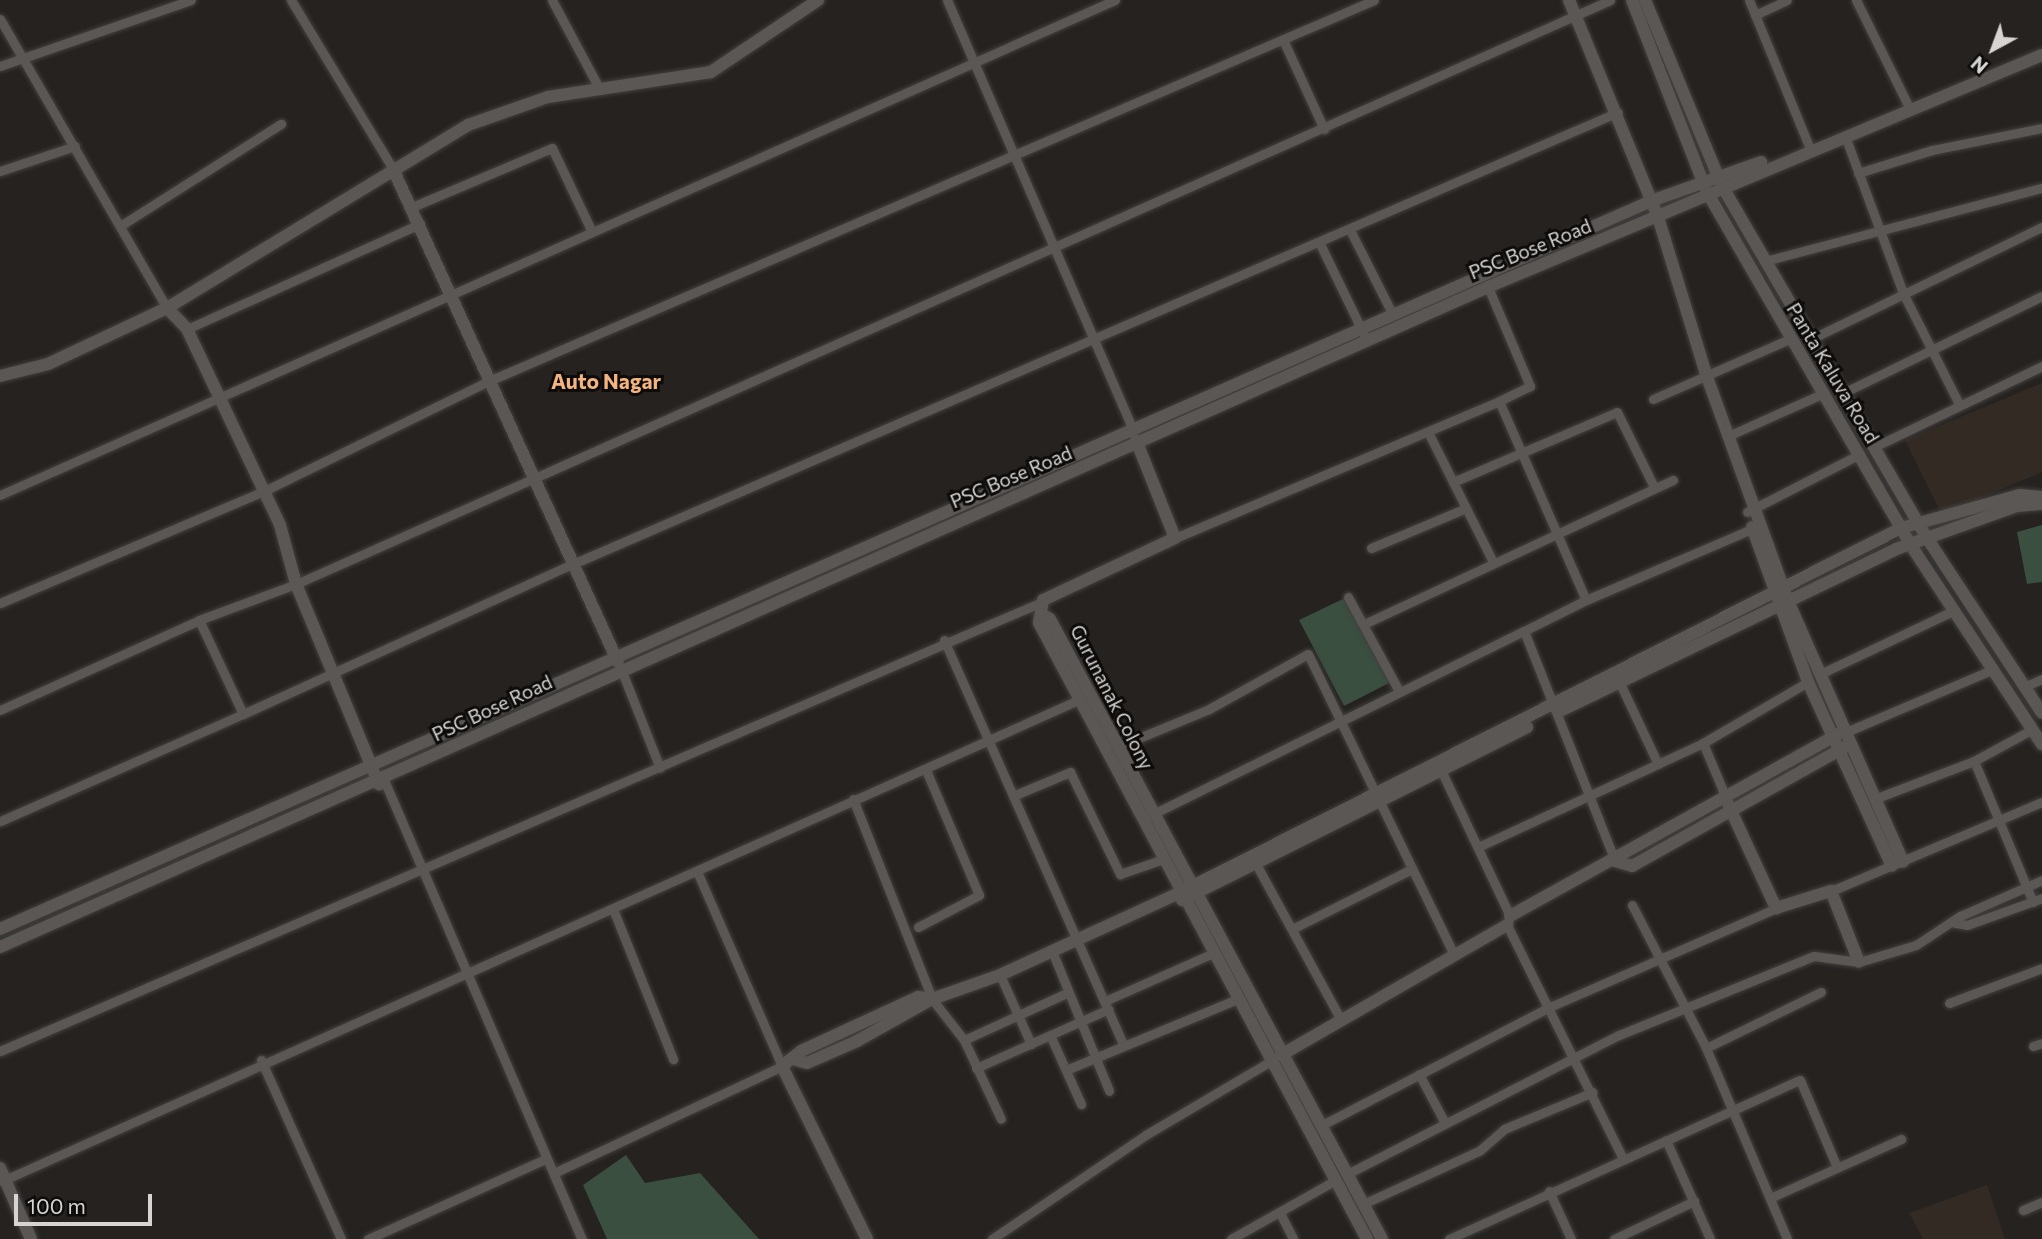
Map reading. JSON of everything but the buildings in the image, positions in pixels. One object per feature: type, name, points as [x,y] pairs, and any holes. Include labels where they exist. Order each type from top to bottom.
[{"type":"street","points":[[0,66],[191,0]]},
{"type":"street","points":[[292,0],[393,169],[412,207],[575,563],[660,768]]},
{"type":"street","points":[[552,0],[598,86]]},
{"type":"street","points":[[0,376],[48,363],[167,307],[393,169],[491,115],[598,86],[711,72],[818,0]]},
{"type":"street","points":[[947,0],[975,61],[1012,160],[1051,252],[1091,344],[1133,430],[1175,538]]},
{"type":"street","points":[[0,495],[220,400],[452,294],[1115,0]]},
{"type":"street","points":[[0,603],[264,491],[491,380],[1012,160],[1374,0]]},
{"type":"street","points":[[1569,0],[1618,112],[1651,201],[1654,219],[1704,379],[1751,510]]},
{"type":"street","points":[[0,710],[199,620],[296,584],[1051,252],[1610,0]]},
{"type":"street","name":"Panta Kaluva Road","points":[[1632,0],[1705,187],[1790,340],[1860,454],[1910,544],[2042,744]]},
{"type":"street","name":"Panta Kaluva Road","points":[[1645,0],[1720,181],[1927,538],[2042,713]]},
{"type":"street","points":[[1749,0],[1808,144]]},
{"type":"street","points":[[1755,15],[1787,0]]},
{"type":"street","points":[[1856,0],[1908,103]]},
{"type":"street","points":[[0,19],[167,307],[187,329],[264,491],[296,584],[370,765],[382,782],[425,869],[466,975],[582,1239]]},
{"type":"street","points":[[1284,42],[1324,129]]},
{"type":"street","name":"PSC Bose Road","points":[[0,929],[1651,201],[1705,187],[2042,47]]},
{"type":"street","name":"PSC Bose Road","points":[[1720,181],[1845,136],[2042,55]]},
{"type":"street","points":[[0,821],[243,715],[333,671],[575,563],[1091,344],[1618,112]]},
{"type":"street","points":[[120,226],[281,124]]},
{"type":"street","points":[[1858,173],[1932,150],[2042,128]]},
{"type":"street","points":[[1845,136],[1876,229],[1903,293],[1959,404]]},
{"type":"street","points":[[0,171],[75,146]]},
{"type":"street","points":[[412,207],[552,148],[592,232]]},
{"type":"street","name":"PSC Bose Road","points":[[0,947],[382,782],[621,669],[1138,445],[1488,287],[1654,219],[1705,187]]},
{"type":"street","points":[[1765,261],[1876,229],[2042,188]]},
{"type":"street","points":[[187,329],[420,224]]},
{"type":"street","points":[[1811,339],[2042,227]]},
{"type":"street","points":[[1350,230],[1394,315]]},
{"type":"street","points":[[1321,244],[1367,341]]},
{"type":"street","points":[[0,1051],[660,768],[944,640],[1040,608],[1175,538],[1428,432],[1530,386],[1488,287]]},
{"type":"street","points":[[1843,393],[2042,296]]},
{"type":"street","points":[[1653,399],[1790,340]]},
{"type":"street","points":[[1874,447],[2042,366]]},
{"type":"street","points":[[1704,379],[1728,436],[1808,681],[1839,734],[1897,864]]},
{"type":"street","points":[[1728,436],[1822,394]]},
{"type":"street","points":[[1499,401],[1586,600]]},
{"type":"street","points":[[1453,481],[1617,412],[1654,487]]},
{"type":"street","points":[[1428,432],[1493,562]]},
{"type":"street","points":[[1751,510],[1860,454]]},
{"type":"street","points":[[1364,624],[1556,531],[1673,480]]},
{"type":"street","points":[[1618,678],[1778,587],[1901,528],[2020,495],[2042,497]]},
{"type":"street","points":[[1185,894],[1553,709],[1910,544],[2017,506],[2042,504]]},
{"type":"street","points":[[1371,548],[1466,508]]},
{"type":"street","points":[[1151,815],[1586,600],[1756,527]]},
{"type":"street","points":[[1349,597],[1399,691]]},
{"type":"street","points":[[1783,603],[1820,674],[1839,734]]},
{"type":"street","name":"Gurunanak Colony","points":[[1040,608],[1040,624],[1076,701],[1161,860],[1185,894],[1322,1125],[1382,1239]]},
{"type":"street","name":"Gurunanak Colony","points":[[1040,608],[1050,619],[1151,815],[1211,954],[1367,1239]]},
{"type":"street","points":[[1820,674],[1955,610]]},
{"type":"street","points":[[199,620],[243,715]]},
{"type":"street","points":[[1524,631],[1615,861]]},
{"type":"street","points":[[944,640],[1079,939],[1123,1044],[1128,1048],[1236,999]]},
{"type":"street","points":[[1116,747],[1209,709],[1308,654],[1342,719],[1375,798],[1410,870],[1453,952]]},
{"type":"street","points":[[1281,1055],[1453,952],[1615,861],[1632,866],[1839,734],[1994,669]]},
{"type":"street","points":[[1618,678],[1658,764]]},
{"type":"street","points":[[2026,686],[2042,680]]},
{"type":"street","points":[[1478,848],[1589,792],[1703,743],[1808,681]]},
{"type":"street","points":[[32,1239],[2,1177],[261,1060],[466,975],[853,799],[992,743],[1076,701]]},
{"type":"street","points":[[1874,799],[1974,761],[2033,729]]},
{"type":"street","points":[[1703,743],[1776,908]]},
{"type":"street","points":[[1845,747],[1874,799],[1897,864]]},
{"type":"street","points":[[1728,804],[1845,747]]},
{"type":"street","points":[[1955,923],[1967,925],[2037,900],[2026,886],[1974,761]]},
{"type":"street","points":[[1439,767],[1622,1157]]},
{"type":"street","points":[[918,927],[979,895],[926,770]]},
{"type":"street","points":[[1015,795],[1070,772],[1120,874],[1161,860]]},
{"type":"street","points":[[554,1173],[796,1060],[837,1032],[918,997],[932,999],[1000,975],[1256,864],[1375,798]]},
{"type":"street","points":[[853,799],[932,999],[964,1040],[1001,1119]]},
{"type":"street","points":[[1322,1125],[1552,1006],[1655,959],[1776,908],[1831,891],[2001,824],[2042,802]]},
{"type":"street","points":[[1256,864],[1341,1020]]},
{"type":"street","points":[[1292,929],[1410,870]]},
{"type":"street","points":[[696,871],[782,1066],[867,1239]]},
{"type":"street","points":[[1231,1239],[1280,1213],[1331,1177],[1577,1057],[1815,956],[1859,962],[1916,945],[2042,880]]},
{"type":"street","points":[[1831,891],[1859,962]]},
{"type":"street","points":[[1632,905],[1655,959],[1706,1048],[1787,1239]]},
{"type":"street","points":[[613,909],[673,1059]]},
{"type":"street","points":[[1052,951],[1109,1091]]},
{"type":"street","points":[[976,1068],[1081,1022],[1107,1005],[1211,954]]},
{"type":"street","points":[[1949,1003],[2042,968]]},
{"type":"street","points":[[1000,975],[1031,1044]]},
{"type":"street","points":[[964,1040],[1069,992]]},
{"type":"street","points":[[1706,1048],[1821,992]]},
{"type":"street","points":[[1050,1035],[1082,1104]]},
{"type":"street","points":[[1066,1070],[1123,1044]]},
{"type":"street","points":[[261,1060],[341,1239]]},
{"type":"street","points":[[992,1239],[1147,1134],[1269,1062]]},
{"type":"street","points":[[1419,1074],[1445,1123]]},
{"type":"street","points":[[1449,1239],[1622,1157],[1666,1140],[1731,1107],[1800,1080],[1837,1167]]},
{"type":"street","points":[[1363,1204],[1479,1152],[1504,1129],[1593,1092]]},
{"type":"street","points":[[1770,1198],[1901,1139]]},
{"type":"street","points":[[1666,1140],[1710,1239]]},
{"type":"street","points":[[368,1239],[545,1159]]},
{"type":"street","points":[[1549,1191],[1572,1239]]},
{"type":"street","points":[[1614,1239],[1694,1201]]},
{"type":"street","points":[[2023,1210],[2042,1202]]},
{"type":"street","points":[[1280,1213],[1293,1239]]},
{"type":"shaded area","points":[[2042,383],[2042,472],[1942,515],[1905,440]]},
{"type":"shaded area","points":[[1987,1185],[2005,1239],[1923,1239],[1909,1213]]},
{"type":"green space","points":[[2042,525],[2042,582],[2027,584],[2017,532]]},
{"type":"green space","points":[[1345,598],[1391,682],[1344,706],[1299,620]]},
{"type":"green space","points":[[626,1155],[645,1183],[700,1173],[759,1239],[607,1239],[583,1185]]},
{"type":"district","name":"Auto Nagar","points":[[606,381]]}]
